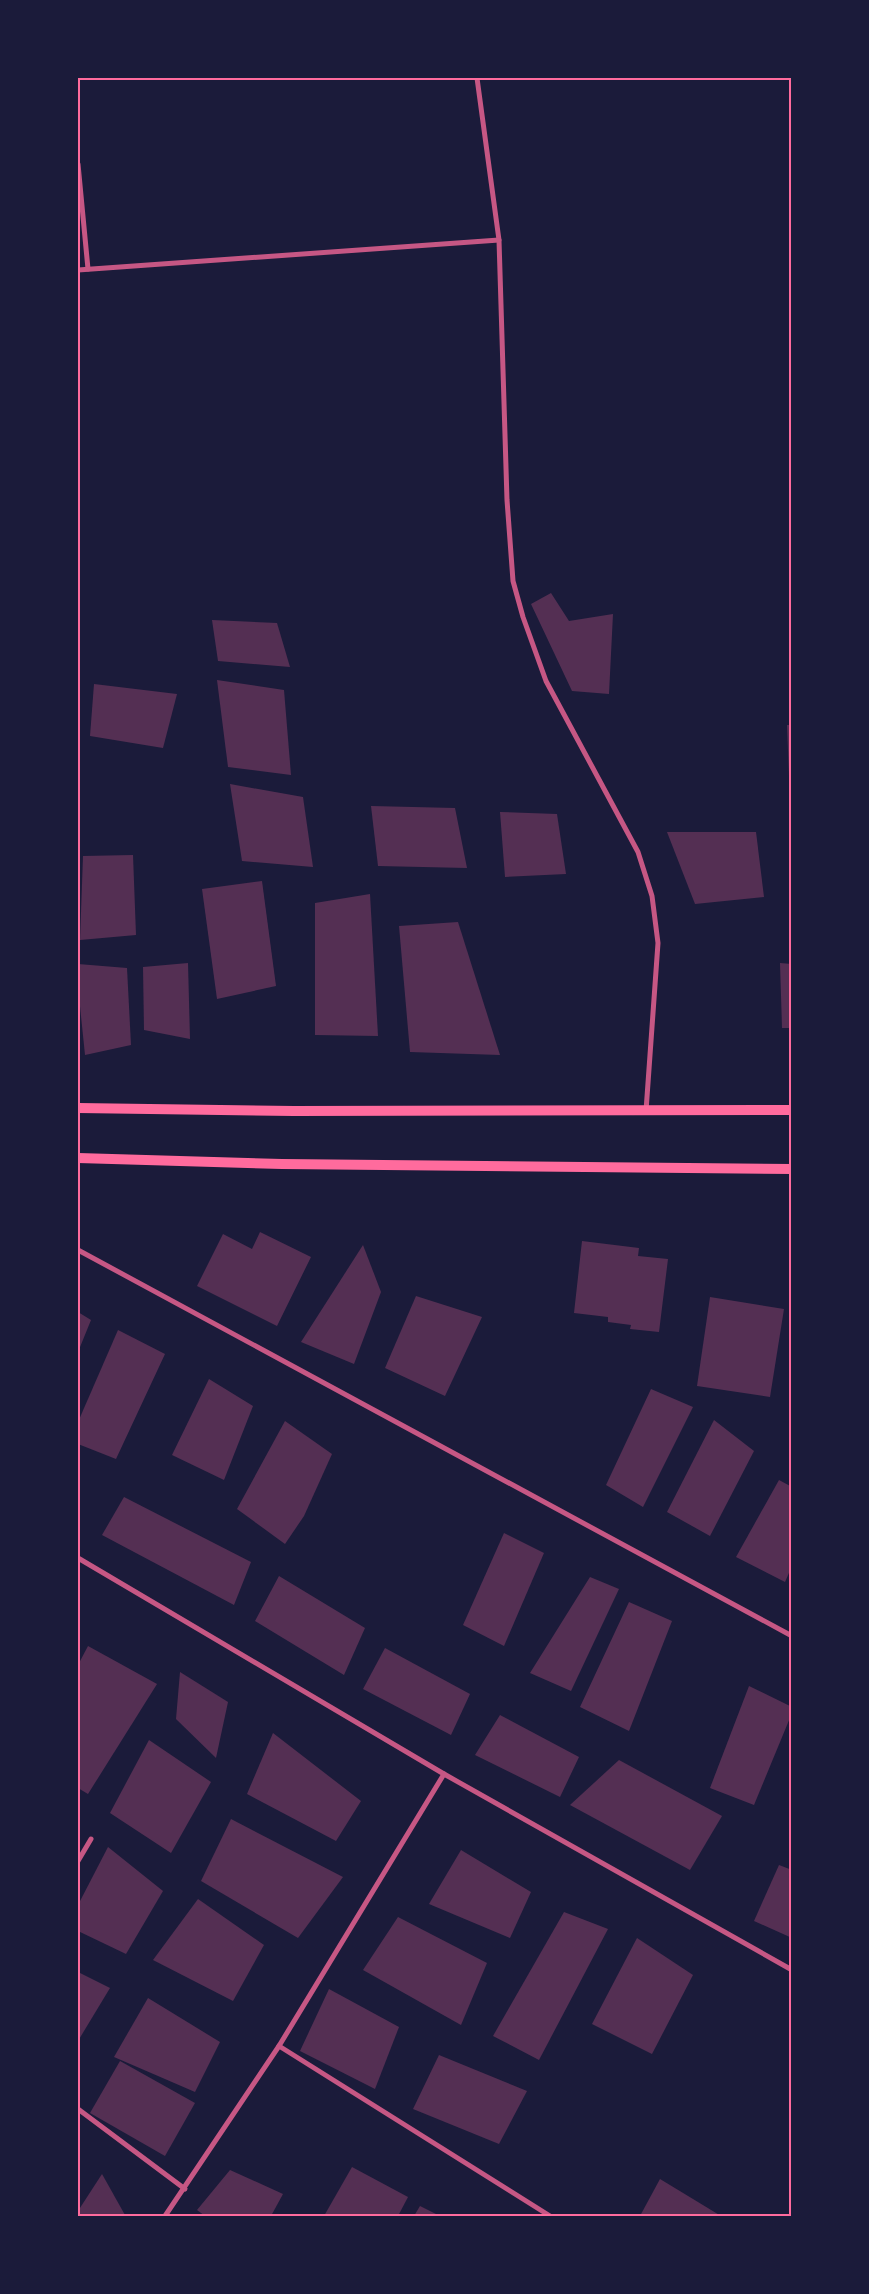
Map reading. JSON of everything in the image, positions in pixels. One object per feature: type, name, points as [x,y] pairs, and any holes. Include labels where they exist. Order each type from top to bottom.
[{"type":"main road","points":[[78,1108],[646,1112],[792,1110]]},
{"type":"main road","points":[[78,1158],[282,1164],[792,1170]]},
{"type":"street","points":[[477,78],[499,240],[507,500],[513,581],[523,617],[546,681],[638,852],[652,896],[658,943],[646,1112]]},
{"type":"street","points":[[78,164],[88,269]]},
{"type":"street","points":[[78,270],[499,240]]},
{"type":"street","points":[[78,1250],[792,1636]]},
{"type":"street","points":[[78,1558],[444,1774],[792,1970]]},
{"type":"street","points":[[165,2216],[185,2189],[278,2046],[444,1774]]},
{"type":"street","points":[[78,1861],[91,1839]]},
{"type":"street","points":[[278,2046],[550,2216]]},
{"type":"street","points":[[78,2108],[185,2189]]},
{"type":"building","points":[[551,593],[569,621],[613,614],[609,694],[572,691],[531,604]]},
{"type":"building","points":[[212,620],[277,623],[290,667],[218,661]]},
{"type":"building","points":[[217,680],[284,690],[291,775],[228,767]]},
{"type":"building","points":[[94,684],[177,694],[163,748],[90,736]]},
{"type":"building","points":[[787,725],[792,725],[792,801],[790,801]]},
{"type":"building","points":[[230,784],[303,797],[313,867],[242,861]]},
{"type":"building","points":[[371,806],[455,808],[467,868],[378,866]]},
{"type":"building","points":[[500,812],[557,814],[566,874],[505,877]]},
{"type":"building","points":[[667,832],[756,832],[764,897],[695,904]]},
{"type":"building","points":[[133,855],[136,935],[80,940],[83,856]]},
{"type":"building","points":[[262,881],[276,986],[217,999],[202,889]]},
{"type":"building","points":[[370,894],[378,1036],[315,1035],[315,903]]},
{"type":"building","points":[[458,922],[500,1055],[410,1052],[399,926]]},
{"type":"building","points":[[188,963],[190,1039],[144,1030],[143,967]]},
{"type":"building","points":[[780,963],[792,964],[792,1028],[782,1028]]},
{"type":"building","points":[[78,964],[127,968],[131,1045],[85,1055],[78,987]]},
{"type":"building","points":[[260,1232],[311,1257],[277,1326],[197,1286],[223,1234],[252,1249]]},
{"type":"building","points":[[582,1241],[639,1248],[638,1256],[668,1259],[659,1332],[630,1329],[631,1325],[608,1322],[608,1317],[574,1313]]},
{"type":"building","points":[[363,1245],[381,1292],[354,1364],[301,1342]]},
{"type":"building","points":[[416,1296],[482,1317],[445,1396],[385,1368]]},
{"type":"building","points":[[710,1297],[784,1309],[770,1397],[697,1386]]},
{"type":"building","points":[[78,1312],[91,1320],[78,1352]]},
{"type":"building","points":[[118,1330],[165,1354],[116,1459],[78,1444],[78,1422]]},
{"type":"building","points":[[209,1379],[253,1406],[224,1480],[172,1455]]},
{"type":"building","points":[[651,1389],[693,1407],[643,1507],[606,1485]]},
{"type":"building","points":[[714,1420],[754,1451],[710,1536],[667,1512]]},
{"type":"building","points":[[285,1421],[332,1454],[304,1516],[285,1544],[237,1509]]},
{"type":"building","points":[[779,1480],[792,1487],[792,1566],[785,1582],[736,1557]]},
{"type":"building","points":[[124,1497],[251,1562],[234,1605],[102,1535]]},
{"type":"building","points":[[504,1533],[544,1553],[504,1646],[463,1625]]},
{"type":"building","points":[[279,1576],[365,1628],[344,1675],[255,1621]]},
{"type":"building","points":[[590,1577],[619,1589],[571,1691],[530,1673]]},
{"type":"building","points":[[629,1602],[672,1621],[629,1731],[580,1707]]},
{"type":"building","points":[[88,1646],[157,1684],[88,1794],[78,1788],[78,1665]]},
{"type":"building","points":[[385,1648],[470,1694],[451,1735],[363,1689]]},
{"type":"building","points":[[180,1672],[228,1702],[216,1758],[176,1719]]},
{"type":"building","points":[[749,1686],[792,1707],[792,1713],[754,1805],[710,1788]]},
{"type":"building","points":[[500,1715],[579,1757],[560,1797],[475,1755]]},
{"type":"building","points":[[273,1733],[361,1801],[336,1841],[247,1794]]},
{"type":"building","points":[[149,1740],[211,1782],[171,1853],[110,1813]]},
{"type":"building","points":[[619,1760],[722,1816],[690,1870],[570,1805]]},
{"type":"building","points":[[231,1819],[343,1877],[298,1938],[201,1881]]},
{"type":"building","points":[[108,1847],[163,1891],[126,1954],[78,1931],[78,1905]]},
{"type":"building","points":[[461,1850],[531,1892],[510,1938],[429,1904]]},
{"type":"building","points":[[779,1865],[792,1870],[792,1938],[754,1921]]},
{"type":"building","points":[[198,1899],[264,1945],[233,2001],[153,1960]]},
{"type":"building","points":[[564,1912],[608,1929],[539,2060],[493,2036]]},
{"type":"building","points":[[398,1917],[487,1963],[461,2025],[363,1970]]},
{"type":"building","points":[[637,1938],[693,1975],[652,2054],[592,2024]]},
{"type":"building","points":[[78,1972],[110,1988],[78,2041]]},
{"type":"building","points":[[329,1989],[399,2027],[375,2089],[300,2051]]},
{"type":"building","points":[[148,1998],[220,2042],[195,2092],[114,2057]]},
{"type":"building","points":[[439,2055],[527,2091],[499,2144],[413,2109]]},
{"type":"building","points":[[120,2061],[195,2103],[165,2156],[90,2113]]},
{"type":"building","points":[[352,2167],[408,2197],[398,2216],[324,2216]]},
{"type":"building","points":[[230,2170],[283,2194],[271,2216],[205,2216],[197,2210]]},
{"type":"building","points":[[102,2174],[125,2215],[78,2216],[78,2211]]},
{"type":"building","points":[[660,2179],[721,2216],[640,2216]]},
{"type":"building","points":[[420,2206],[440,2216],[414,2216]]}]
